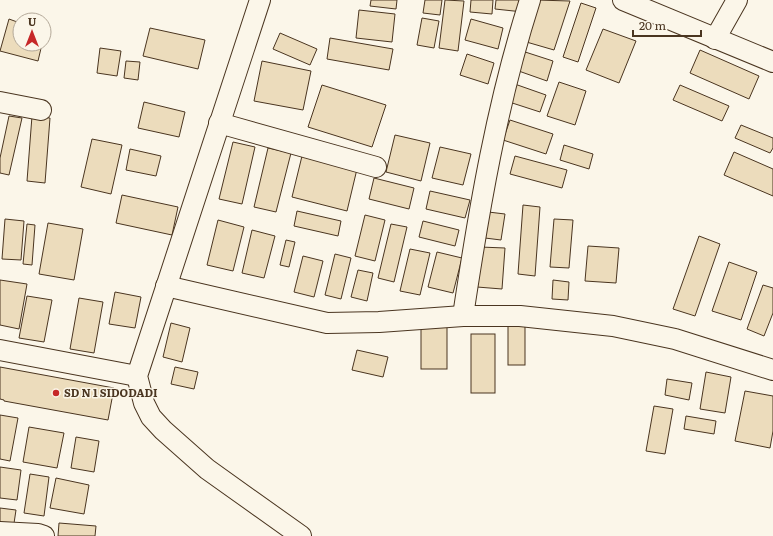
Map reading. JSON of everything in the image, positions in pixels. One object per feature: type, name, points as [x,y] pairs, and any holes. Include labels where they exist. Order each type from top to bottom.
[{"type":"street","points":[[260,0],[137,376],[144,403],[151,417],[163,430],[207,469],[301,536]]},
{"type":"street","points":[[464,316],[483,190],[498,115],[507,77],[530,0]]},
{"type":"street","points":[[623,0],[773,62]]},
{"type":"street","points":[[716,39],[737,0]]},
{"type":"street","points":[[0,102],[41,110]]},
{"type":"street","points":[[219,123],[376,167]]},
{"type":"street","points":[[166,286],[327,323],[379,322],[464,316],[535,317],[640,331],[675,338],[773,370]]},
{"type":"street","points":[[0,350],[137,376]]},
{"type":"street","points":[[0,532],[38,534],[44,536]]},
{"type":"building","points":[[371,0],[397,0],[396,9],[370,6]]},
{"type":"building","points":[[425,0],[442,0],[440,15],[423,13]]},
{"type":"building","points":[[445,0],[464,1],[458,51],[439,48]]},
{"type":"building","points":[[471,0],[493,0],[492,14],[470,12]]},
{"type":"building","points":[[496,0],[525,0],[523,12],[495,9]]},
{"type":"building","points":[[536,0],[570,1],[554,50],[523,41]]},
{"type":"building","points":[[581,3],[596,8],[578,62],[563,57]]},
{"type":"building","points":[[359,10],[395,14],[392,42],[356,38]]},
{"type":"building","points":[[422,18],[439,21],[434,48],[417,45]]},
{"type":"building","points":[[9,19],[12,20],[12,52],[40,52],[38,61],[0,51]]},
{"type":"building","points":[[471,19],[503,28],[498,49],[465,40]]},
{"type":"building","points":[[150,28],[205,40],[198,69],[143,56]]},
{"type":"building","points":[[603,29],[636,41],[619,83],[586,70]]},
{"type":"building","points":[[280,33],[317,49],[310,65],[273,49]]},
{"type":"building","points":[[330,38],[393,49],[389,70],[327,59]]},
{"type":"building","points":[[100,48],[121,51],[117,76],[97,73]]},
{"type":"building","points":[[519,50],[553,61],[547,81],[513,69]]},
{"type":"building","points":[[700,50],[759,76],[749,99],[690,73]]},
{"type":"building","points":[[467,54],[494,63],[488,84],[460,75]]},
{"type":"building","points":[[126,61],[140,62],[138,80],[124,78]]},
{"type":"building","points":[[262,61],[311,71],[303,110],[254,101]]},
{"type":"building","points":[[509,82],[546,95],[540,112],[503,100]]},
{"type":"building","points":[[559,82],[586,91],[575,125],[547,116]]},
{"type":"building","points":[[322,85],[386,105],[372,147],[308,127]]},
{"type":"building","points":[[680,85],[729,106],[722,121],[673,100]]},
{"type":"building","points":[[144,102],[185,112],[179,137],[138,128]]},
{"type":"building","points":[[9,116],[22,118],[9,175],[0,173],[0,158]]},
{"type":"building","points":[[32,116],[50,118],[45,183],[27,181]]},
{"type":"building","points":[[510,120],[553,134],[546,154],[503,140]]},
{"type":"building","points":[[741,125],[773,138],[773,148],[770,153],[735,138]]},
{"type":"building","points":[[395,135],[430,143],[421,181],[386,172]]},
{"type":"building","points":[[92,139],[122,145],[111,194],[81,187]]},
{"type":"building","points":[[233,142],[255,147],[242,204],[219,199]]},
{"type":"building","points":[[564,145],[593,154],[589,169],[560,160]]},
{"type":"building","points":[[440,147],[471,154],[463,185],[432,178]]},
{"type":"building","points":[[268,148],[291,153],[276,212],[254,207]]},
{"type":"building","points":[[130,149],[161,156],[156,176],[126,170]]},
{"type":"building","points":[[734,152],[773,169],[773,196],[724,175]]},
{"type":"building","points":[[302,156],[357,169],[347,211],[292,197]]},
{"type":"building","points":[[515,156],[567,170],[562,188],[510,174]]},
{"type":"building","points":[[374,178],[414,188],[409,209],[369,199]]},
{"type":"building","points":[[430,191],[470,200],[465,218],[426,209]]},
{"type":"building","points":[[122,195],[178,207],[172,235],[116,223]]},
{"type":"building","points":[[523,205],[540,207],[535,276],[518,274]]},
{"type":"building","points":[[297,211],[341,221],[338,236],[294,226]]},
{"type":"building","points":[[480,211],[505,214],[501,240],[477,237]]},
{"type":"building","points":[[365,215],[385,220],[375,261],[355,256]]},
{"type":"building","points":[[5,219],[24,221],[21,260],[2,259]]},
{"type":"building","points":[[554,219],[573,220],[569,268],[550,267]]},
{"type":"building","points":[[218,220],[244,227],[233,271],[207,265]]},
{"type":"building","points":[[423,221],[459,230],[455,246],[419,237]]},
{"type":"building","points":[[48,223],[83,229],[74,280],[39,274]]},
{"type":"building","points":[[27,224],[35,225],[32,265],[23,264]]},
{"type":"building","points":[[391,224],[407,227],[394,282],[378,278]]},
{"type":"building","points":[[252,230],[275,236],[264,278],[242,273]]},
{"type":"building","points":[[699,236],[720,244],[695,316],[673,309]]},
{"type":"building","points":[[286,240],[295,242],[289,267],[280,265]]},
{"type":"building","points":[[588,246],[619,248],[616,283],[585,281]]},
{"type":"building","points":[[480,247],[505,248],[502,289],[477,287]]},
{"type":"building","points":[[410,249],[430,253],[420,295],[400,291]]},
{"type":"building","points":[[437,252],[462,258],[453,293],[428,287]]},
{"type":"building","points":[[335,254],[351,258],[341,299],[325,295]]},
{"type":"building","points":[[303,256],[323,261],[314,297],[294,292]]},
{"type":"building","points":[[729,262],[757,272],[741,320],[712,311]]},
{"type":"building","points":[[358,270],[373,273],[367,301],[351,297]]},
{"type":"building","points":[[0,280],[27,284],[19,329],[0,325]]},
{"type":"building","points":[[553,280],[569,282],[568,300],[552,299]]},
{"type":"building","points":[[763,285],[773,288],[773,313],[764,336],[747,329]]},
{"type":"building","points":[[115,292],[141,297],[135,328],[109,324]]},
{"type":"building","points":[[27,296],[52,300],[44,342],[19,338]]},
{"type":"building","points":[[79,298],[103,302],[94,353],[70,349]]},
{"type":"building","points":[[171,323],[190,328],[182,362],[163,357]]},
{"type":"building","points":[[508,325],[525,325],[525,365],[508,365]]},
{"type":"building","points":[[421,326],[447,326],[447,369],[421,369]]},
{"type":"building","points":[[471,334],[495,334],[495,393],[471,393]]},
{"type":"building","points":[[357,350],[388,357],[383,377],[352,370]]},
{"type":"building","name":"SD N 1 SIDODADI","points":[[0,367],[114,388],[108,420],[4,401],[0,399]]},
{"type":"building","points":[[175,367],[198,372],[194,389],[171,384]]},
{"type":"building","points":[[706,372],[731,377],[725,413],[700,409]]},
{"type":"building","points":[[667,379],[692,383],[689,400],[665,395]]},
{"type":"building","points":[[745,391],[773,396],[773,431],[770,448],[735,441]]},
{"type":"building","points":[[654,406],[673,409],[665,454],[646,451]]},
{"type":"building","points":[[0,415],[18,418],[10,461],[0,459]]},
{"type":"building","points":[[686,416],[716,421],[714,434],[684,429]]},
{"type":"building","points":[[29,427],[64,433],[57,468],[23,462]]},
{"type":"building","points":[[76,437],[99,441],[94,472],[71,468]]},
{"type":"building","points":[[0,467],[21,470],[17,500],[0,498]]},
{"type":"building","points":[[30,474],[49,477],[44,516],[24,513]]},
{"type":"building","points":[[56,478],[89,485],[84,514],[50,508]]},
{"type":"building","points":[[0,508],[16,510],[13,530],[0,528]]},
{"type":"building","points":[[59,523],[96,526],[95,536],[58,536]]},
{"type":"place","name":"SD N 1 SIDODADI","points":[[56,393]]}]
